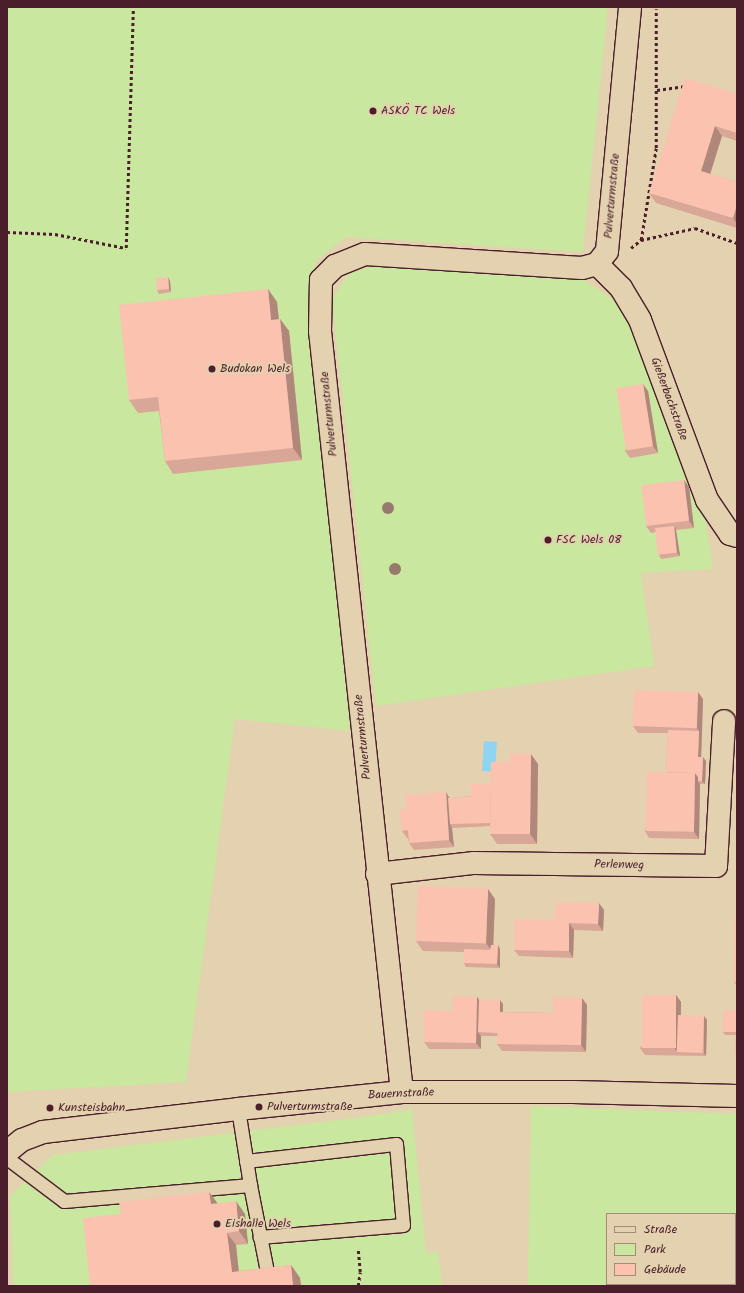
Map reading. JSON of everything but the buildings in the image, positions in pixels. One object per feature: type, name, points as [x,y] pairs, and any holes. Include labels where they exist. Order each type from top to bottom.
[{"type":"street","name":"Pulverturmstraße","points":[[402,1092],[377,874],[320,331],[321,280],[335,266],[365,254],[582,268],[602,257],[630,7]]},
{"type":"street","name":"Gießerbachstraße","points":[[602,257],[640,320],[707,500],[730,534],[737,536]]},
{"type":"street","name":"Perlenweg","points":[[377,874],[474,863],[716,866],[724,721]]},
{"type":"street","name":"Bauernstraße","points":[[7,1152],[22,1140],[43,1132],[238,1108],[402,1092],[572,1092],[737,1096]]},
{"type":"lane","points":[[238,1108],[250,1186],[267,1272]]},
{"type":"lane","points":[[246,1161],[396,1144],[403,1225],[260,1237]]},
{"type":"lane","points":[[7,1158],[64,1201],[250,1186]]},
{"type":"path","points":[[7,232],[56,234],[126,248],[133,7]]},
{"type":"path","points":[[641,240],[656,148],[656,7]]},
{"type":"path","points":[[657,90],[692,84]]},
{"type":"path","points":[[602,257],[632,248],[641,240],[695,228],[737,243]]},
{"type":"path","points":[[356,1229],[360,1272],[358,1286]]},
{"type":"green space","points":[[7,7],[608,7],[583,252],[345,237],[315,262],[326,488],[350,731],[235,719],[186,1082],[7,1092]]},
{"type":"green space","name":"FSC Wels 08","points":[[379,263],[584,280],[614,300],[632,324],[704,511],[713,569],[641,573],[654,666],[376,706],[332,300],[347,275]]},
{"type":"green space","points":[[531,1106],[737,1114],[737,1286],[528,1286]]},
{"type":"green space","name":"Eishalle Wels","points":[[412,1109],[426,1253],[438,1252],[442,1286],[13,1286],[10,1196],[53,1155],[378,1115]]},
{"type":"water","points":[[484,741],[497,742],[495,772],[482,771]]},
{"type":"place","name":"ASKÖ TC Wels","points":[[373,111]]},
{"type":"place","name":"Budokan Wels","points":[[212,369]]},
{"type":"place","name":"FSC Wels 08","points":[[548,540]]},
{"type":"place","name":"Pulverturmstraße","points":[[259,1107]]},
{"type":"place","name":"Kunsteisbahn","points":[[50,1108]]},
{"type":"place","name":"Eishalle Wels","points":[[217,1224]]}]
